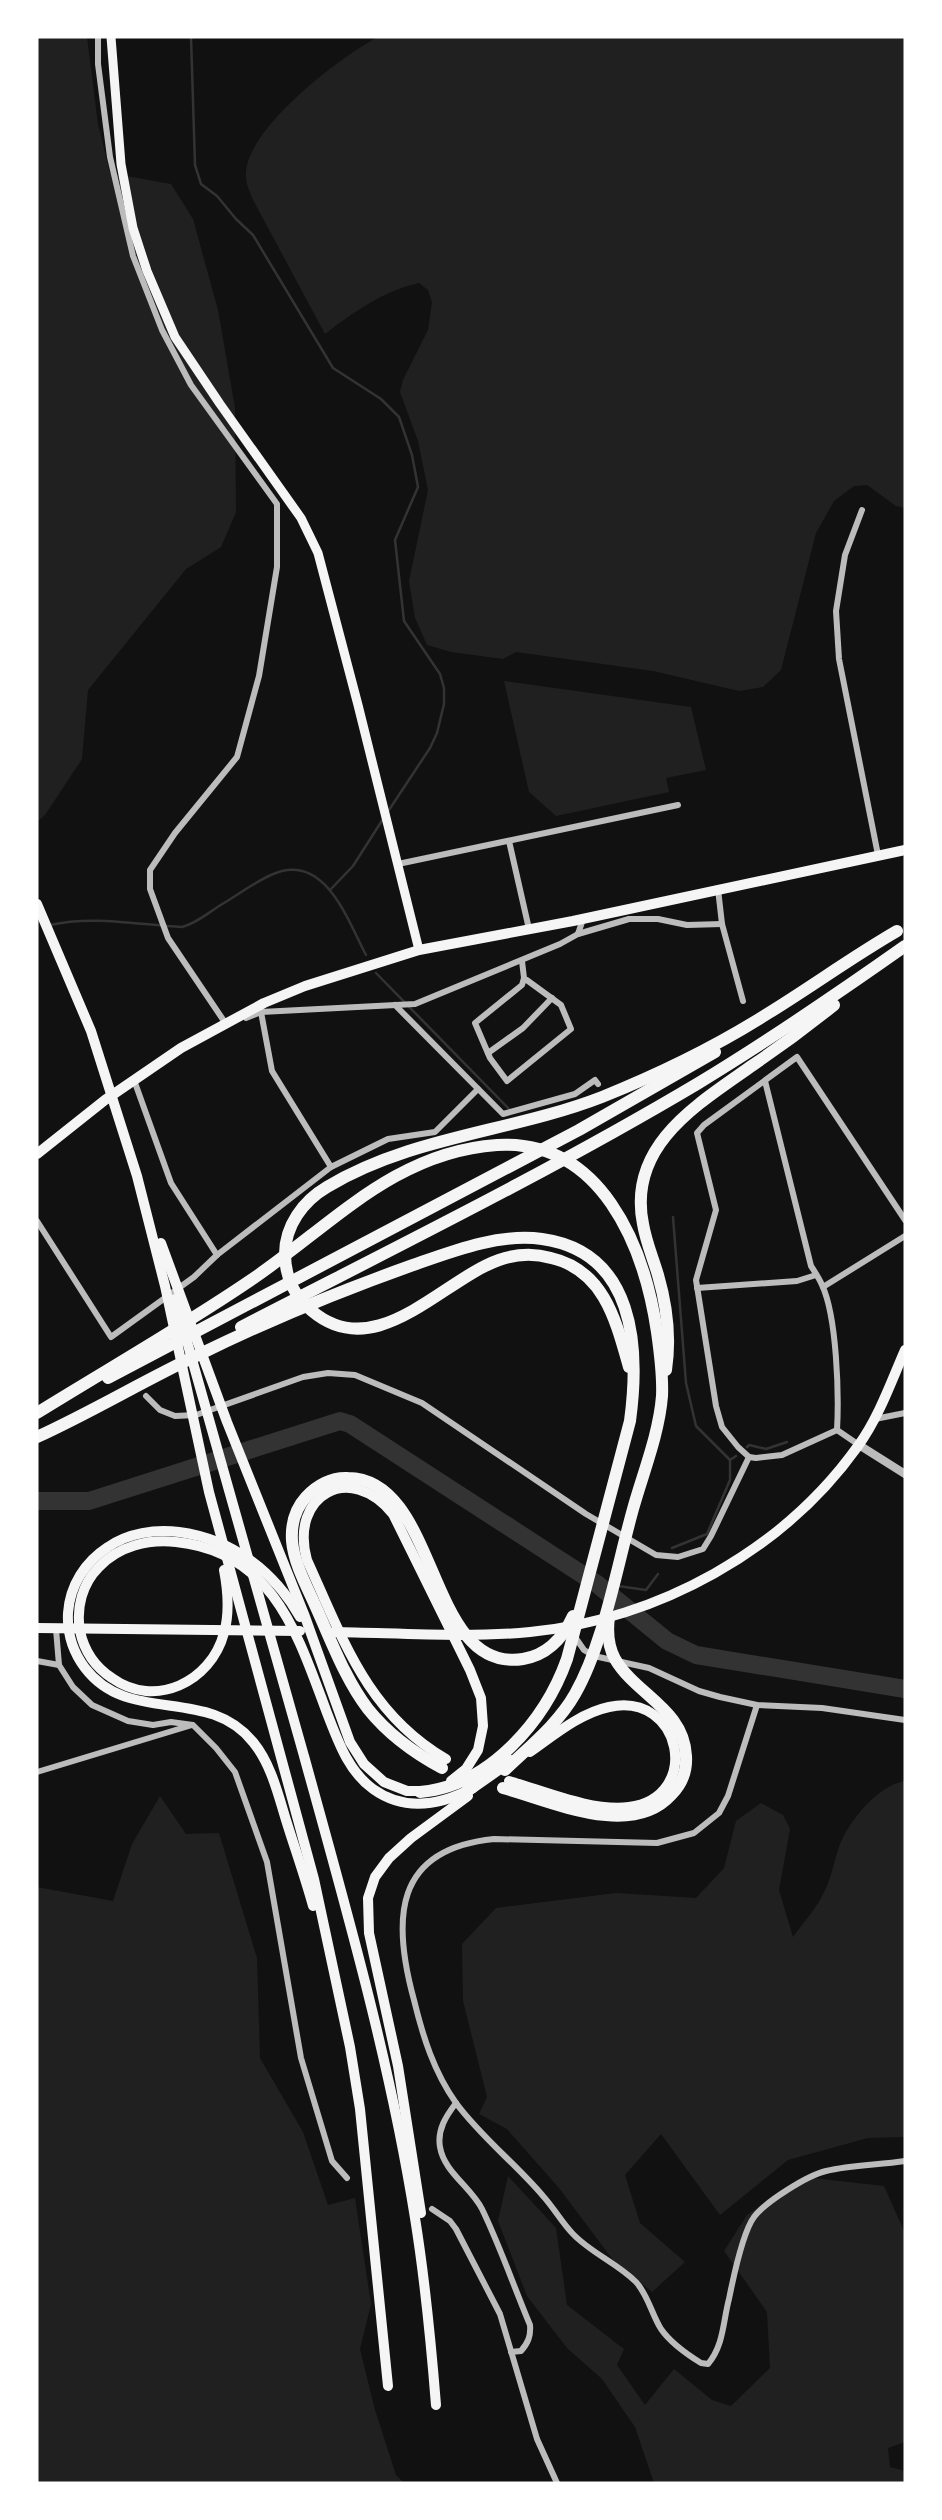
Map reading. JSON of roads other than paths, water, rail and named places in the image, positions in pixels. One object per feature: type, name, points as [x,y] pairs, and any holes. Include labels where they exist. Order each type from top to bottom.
[{"type":"highway","points":[[37,1154],[181,1048],[264,1003],[305,986],[419,950],[583,919],[905,850]]},
{"type":"highway","points":[[37,904],[91,1031],[151,1217],[356,1949],[386,2071],[415,2218],[436,2405]]},
{"type":"highway","points":[[633,1390],[626,1354],[608,1303],[592,1280],[571,1265],[535,1255],[510,1257],[485,1266],[401,1318],[362,1328],[338,1325],[309,1309],[294,1290],[286,1269],[285,1243],[294,1219],[302,1207],[323,1189],[375,1163],[432,1143],[569,1109],[635,1084],[764,1016],[901,928]]},
{"type":"highway","points":[[37,1415],[579,1130],[755,1027],[901,928]]},
{"type":"highway","points":[[506,1779],[573,1696],[594,1651],[662,1397],[668,1361],[668,1325],[662,1290],[641,1211],[642,1183],[652,1156],[670,1131],[696,1106],[824,1014],[905,947]]},
{"type":"highway","points":[[37,1436],[213,1341],[592,1144],[761,1044],[905,947]]},
{"type":"highway","points":[[37,1415],[242,1286],[386,1180],[442,1156],[501,1145],[547,1152],[574,1165],[586,1174],[613,1206],[639,1258],[651,1298],[661,1360],[662,1397]]},
{"type":"highway","points":[[138,1176],[172,1314],[200,1458],[314,1879],[337,1986],[360,2109],[388,2386]]},
{"type":"highway","points":[[151,1217],[227,1422],[300,1602],[343,1753],[356,1773],[372,1789],[394,1800],[419,1804],[443,1801],[506,1779],[596,1805],[633,1807],[655,1796],[672,1776],[676,1765],[674,1742],[662,1721],[652,1714],[633,1706],[599,1709],[574,1723],[506,1779],[399,1848],[381,1868],[368,1898],[369,1933],[398,2066],[423,2225],[431,2302],[432,2355]]},
{"type":"highway","points":[[37,1436],[197,1355],[291,1312],[426,1261],[490,1242],[510,1239],[558,1242],[586,1256],[608,1275],[623,1300],[632,1327],[633,1390],[630,1421],[567,1659],[555,1688],[533,1723],[496,1758],[458,1783],[433,1791],[396,1788],[384,1782],[364,1764],[350,1742],[293,1626],[269,1590],[247,1571],[222,1555],[216,1552],[209,1549],[182,1543],[142,1543],[117,1553],[97,1569],[81,1600],[79,1622],[88,1654],[105,1673],[126,1686],[150,1692],[174,1688],[196,1676],[213,1658],[223,1635],[227,1610],[226,1582],[223,1566],[220,1557],[218,1547],[216,1538],[194,1448],[176,1354],[172,1314]]},
{"type":"highway","points":[[37,1628],[489,1634],[572,1626],[657,1602],[691,1587],[750,1551],[790,1520],[818,1493],[859,1445],[905,1350]]},
{"type":"highway","points":[[420,1792],[446,1784],[473,1760],[483,1726],[483,1712],[470,1670],[410,1525],[391,1498],[376,1485],[360,1479],[332,1480],[315,1489],[302,1502],[293,1519],[297,1564],[333,1632],[353,1686],[369,1710],[401,1741],[444,1763]]},
{"type":"highway","points":[[321,1679],[292,1603],[271,1577],[233,1548],[190,1533],[155,1531],[126,1538],[100,1552],[81,1573],[75,1585],[68,1610],[68,1623],[74,1649],[89,1673],[109,1690],[121,1696],[147,1703],[205,1710],[234,1724],[255,1745],[269,1768],[337,1986]]},
{"type":"highway","points":[[442,1601],[466,1636],[481,1649],[510,1660],[530,1657],[548,1649],[564,1634],[575,1613],[591,1566]]},
{"type":"highway","points":[[506,1779],[608,1816],[642,1814],[661,1805],[682,1780],[687,1760],[684,1740],[670,1715],[634,1681],[614,1656],[608,1636],[616,1572]]},
{"type":"highway","points":[[467,1791],[538,1739]]},
{"type":"main road","points":[[111,37],[121,164],[133,228],[147,271],[176,337],[301,519],[318,553],[419,950]]},
{"type":"street","points":[[98,37],[98,64],[110,157],[133,256],[162,330],[191,386],[277,504],[277,567],[251,710],[237,757],[175,833],[150,870],[150,889],[159,920],[226,1024],[261,1012],[410,1004],[522,961],[578,934],[629,919],[658,919],[687,925],[722,925]]},
{"type":"street","points":[[862,510],[845,555],[836,611],[839,659],[878,855]]},
{"type":"street","points":[[398,864],[678,806]]},
{"type":"street","points":[[509,841],[529,929]]},
{"type":"street","points":[[718,889],[722,925],[743,1001]]},
{"type":"street","points":[[578,934],[583,919]]},
{"type":"street","points":[[522,961],[522,985],[475,1023],[488,1053],[507,1081],[571,1029],[561,1005],[524,978]]},
{"type":"street","points":[[488,1053],[523,1028],[552,998]]},
{"type":"street","points":[[398,1004],[503,1114],[575,1094],[595,1080],[598,1084]]},
{"type":"street","points":[[261,1012],[272,1071],[331,1167]]},
{"type":"street","points":[[837,1430],[782,1455],[749,1457],[729,1438],[722,1427],[716,1406],[695,1280],[716,1210],[697,1133],[704,1125],[797,1058],[905,1220]]},
{"type":"street","points":[[134,1080],[171,1183],[217,1255]]},
{"type":"street","points":[[765,1081],[811,1266],[823,1287],[831,1322],[839,1396],[837,1430]]},
{"type":"street","points":[[37,1221],[111,1336],[194,1278],[217,1255],[331,1167],[388,1139],[435,1132],[478,1089]]},
{"type":"street","points":[[823,1287],[905,1236]]},
{"type":"street","points":[[697,1288],[797,1281],[816,1275]]},
{"type":"street","points":[[146,1396],[160,1410],[175,1416],[196,1415],[303,1377],[328,1373],[355,1375],[422,1403],[586,1514],[656,1555],[678,1558],[703,1549],[749,1457]]},
{"type":"street","points":[[873,1419],[905,1413]]},
{"type":"street","points":[[837,1430],[905,1474]]},
{"type":"street","points":[[572,1626],[577,1642],[594,1656],[649,1668],[699,1691],[757,1705],[822,1708],[905,1720]]},
{"type":"street","points":[[56,1629],[59,1665],[73,1687],[92,1705],[128,1721],[153,1725],[171,1722],[193,1725],[235,1772],[267,1862],[301,2058],[332,2161],[346,2178]]},
{"type":"street","points":[[37,1661],[59,1665]]},
{"type":"street","points":[[757,1705],[728,1796],[719,1813],[694,1833],[657,1843],[494,1839],[449,1848],[433,1858],[409,1889],[402,1911],[401,1937],[405,1967],[425,2040],[443,2084],[456,2103],[543,2195],[572,2233],[639,2285],[662,2331],[701,2363],[708,2364],[721,2341],[729,2299],[746,2236],[754,2217],[784,2192],[823,2172],[905,2161]]},
{"type":"street","points":[[37,1772],[193,1725]]},
{"type":"street","points":[[456,2103],[440,2131],[440,2149],[450,2169],[472,2193],[483,2211],[530,2325],[531,2333],[525,2346],[521,2351],[511,2352]]},
{"type":"street","points":[[432,2209],[450,2221],[456,2230],[500,2314],[537,2440],[556,2483]]},
{"type":"waterway","points":[[191,37],[195,165],[201,184],[217,196],[253,235],[333,368],[381,399],[399,417],[412,455],[418,487],[395,540],[404,621],[440,674],[444,688],[444,704],[437,733],[430,748],[389,810]]},
{"type":"waterway","points":[[331,889],[353,866],[383,819]]},
{"type":"waterway","points":[[50,925],[99,921],[182,927],[199,920],[265,878],[290,870],[306,872],[331,892],[342,907],[366,955]]},
{"type":"waterway","points":[[376,973],[510,1110]]},
{"type":"waterway","points":[[672,1548],[707,1534],[730,1480],[730,1460],[696,1426],[686,1383],[673,1217]]},
{"type":"waterway","points":[[37,1501],[89,1501],[340,1421],[350,1424],[597,1584],[667,1641],[696,1655],[905,1689]]},
{"type":"waterway","points":[[747,1447],[749,1445],[766,1449],[787,1442]]},
{"type":"waterway","points":[[730,1460],[736,1456]]},
{"type":"waterway","points":[[618,1586],[646,1590],[658,1574]]},
{"type":"waterway","points":[[597,1584],[608,1585]]}]
